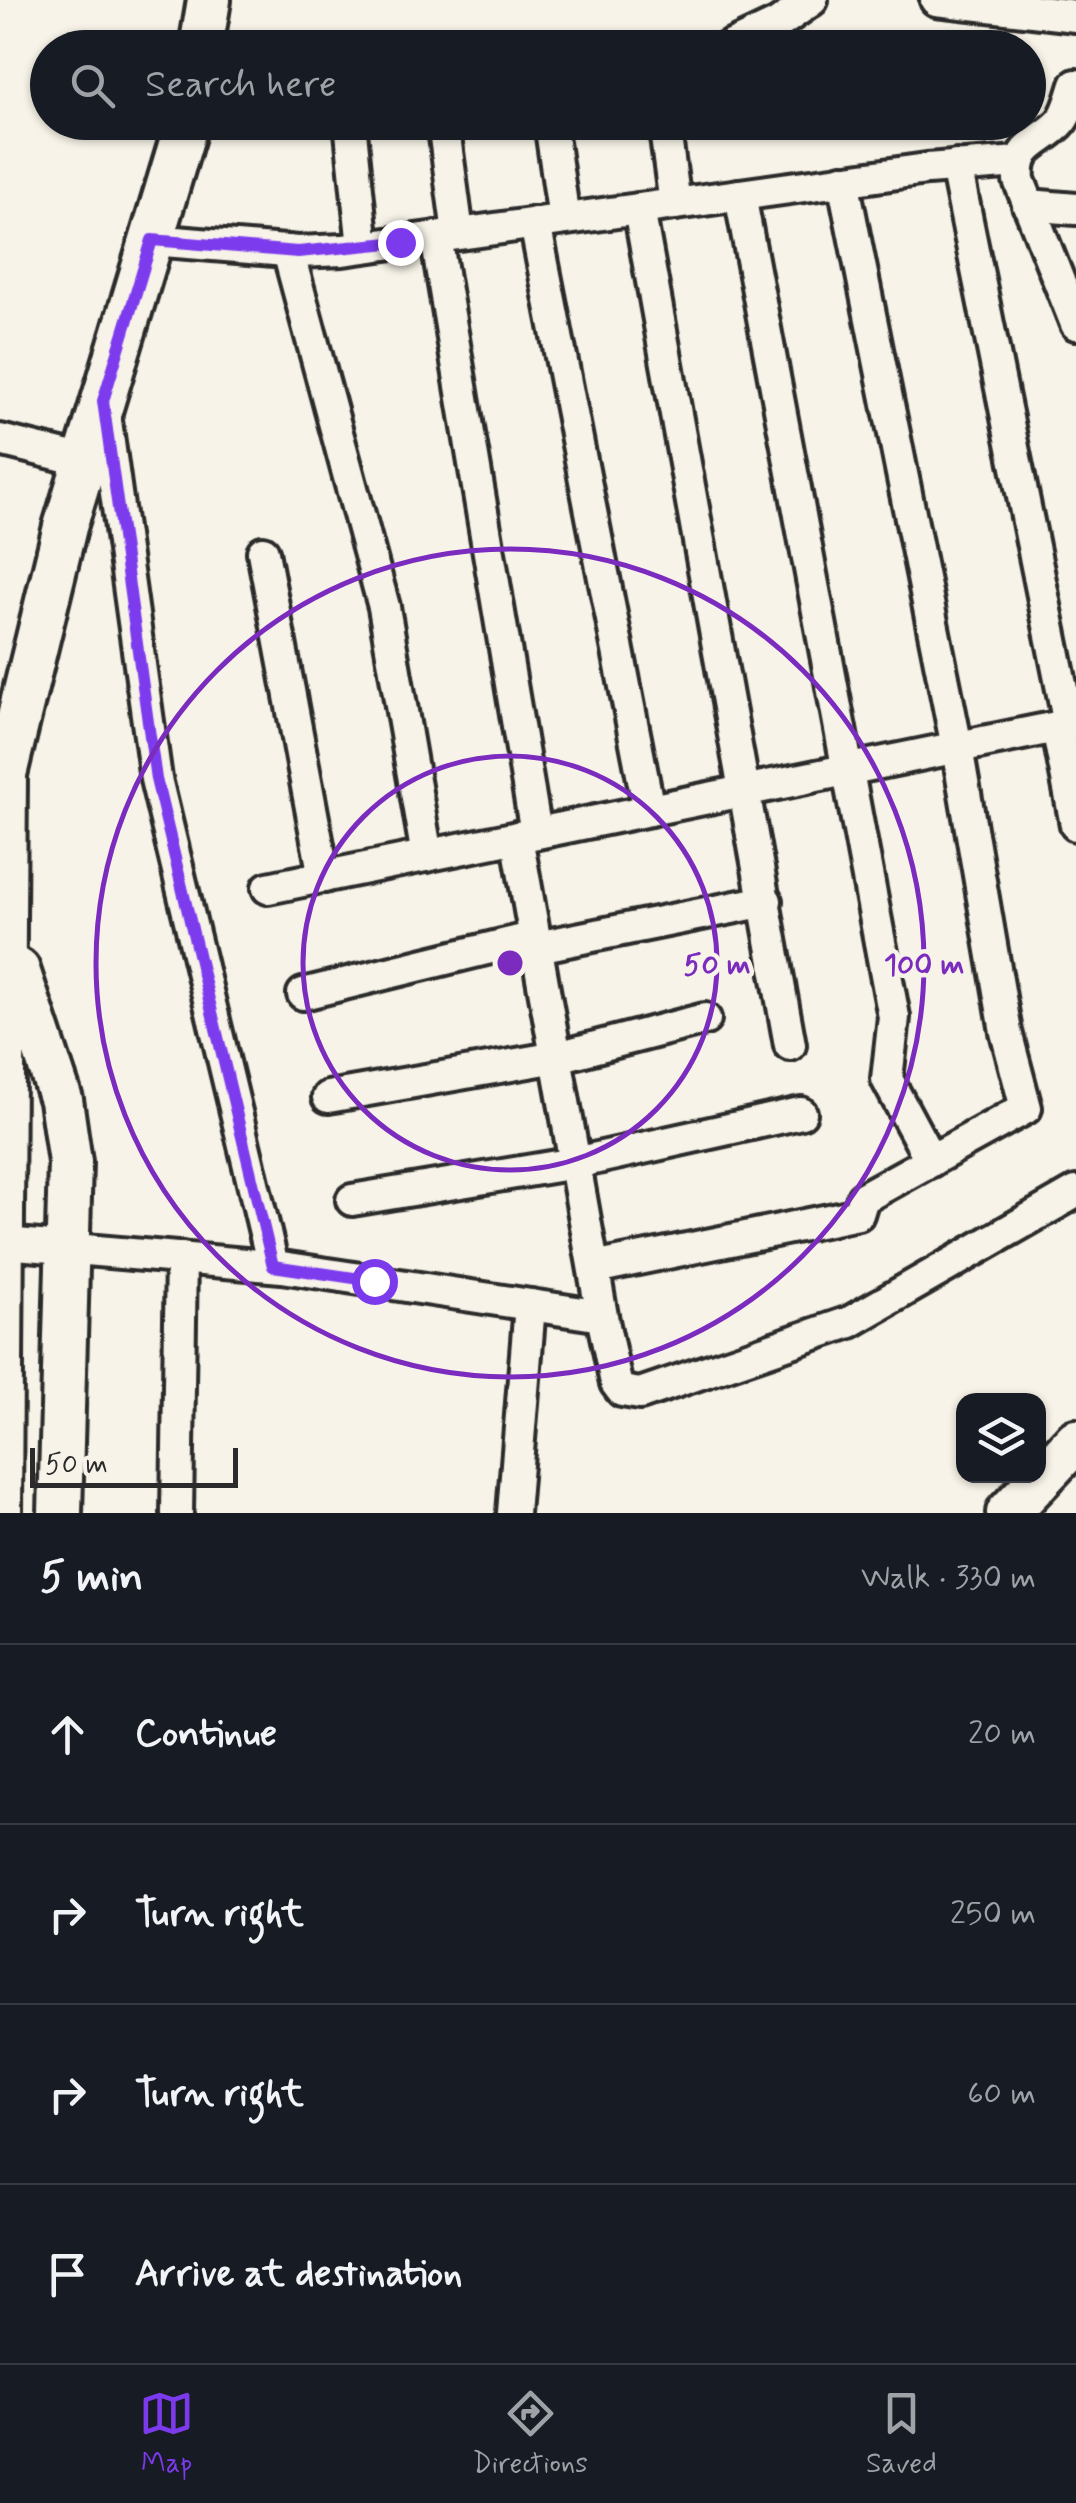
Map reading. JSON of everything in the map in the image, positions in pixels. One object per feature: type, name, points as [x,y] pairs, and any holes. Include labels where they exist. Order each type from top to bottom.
[{"type":"street","points":[[204,30],[210,0]]},
{"type":"street","points":[[765,30],[812,0]]},
{"type":"street","points":[[936,0],[1076,16]]},
{"type":"street","points":[[1064,130],[1063,121],[1076,85]]},
{"type":"street","points":[[0,1513],[6,1243],[5,774],[86,460],[181,140]]},
{"type":"street","points":[[352,140],[363,247]]},
{"type":"street","points":[[444,140],[447,235],[527,835],[536,942],[616,1383],[622,1391],[640,1394],[850,1322],[1076,1192]]},
{"type":"street","points":[[550,140],[550,221],[649,810]]},
{"type":"street","points":[[666,140],[675,204]]},
{"type":"street","points":[[1042,140],[1021,150],[1018,162],[1028,205],[1071,294],[1076,324]]},
{"type":"street","points":[[152,240],[288,251],[363,247],[842,180],[1018,162]]},
{"type":"street","points":[[956,166],[1062,614],[1076,825]]},
{"type":"street","points":[[594,1268],[858,1214],[863,1198],[1026,1108],[1006,1032],[957,747],[842,180]]},
{"type":"street","points":[[740,195],[894,1017],[887,1079],[931,1161]]},
{"type":"street","points":[[1028,205],[1076,209]]},
{"type":"street","points":[[639,209],[747,790],[790,1045]]},
{"type":"street","points":[[288,251],[384,606],[427,856]]},
{"type":"street","points":[[103,401],[156,779],[273,1266]]},
{"type":"street","points":[[0,440],[86,460]]},
{"type":"street","points":[[263,552],[324,877]]},
{"type":"street","points":[[268,888],[1067,725]]},
{"type":"street","points":[[303,994],[536,942],[766,902]]},
{"type":"street","points":[[5,932],[68,1130],[69,1248],[60,1513]]},
{"type":"street","points":[[328,1097],[556,1057],[705,1019]]},
{"type":"street","points":[[352,1200],[575,1162],[800,1113]]},
{"type":"street","points":[[6,1243],[273,1266],[602,1316]]},
{"type":"street","points":[[178,1513],[181,1258]]},
{"type":"street","points":[[513,1513],[530,1305]]},
{"type":"street","points":[[1008,1513],[1076,1442]]},
{"type":"route","points":[[374,1281],[273,1266],[156,779],[103,401],[152,240],[298,252],[400,242]]}]
